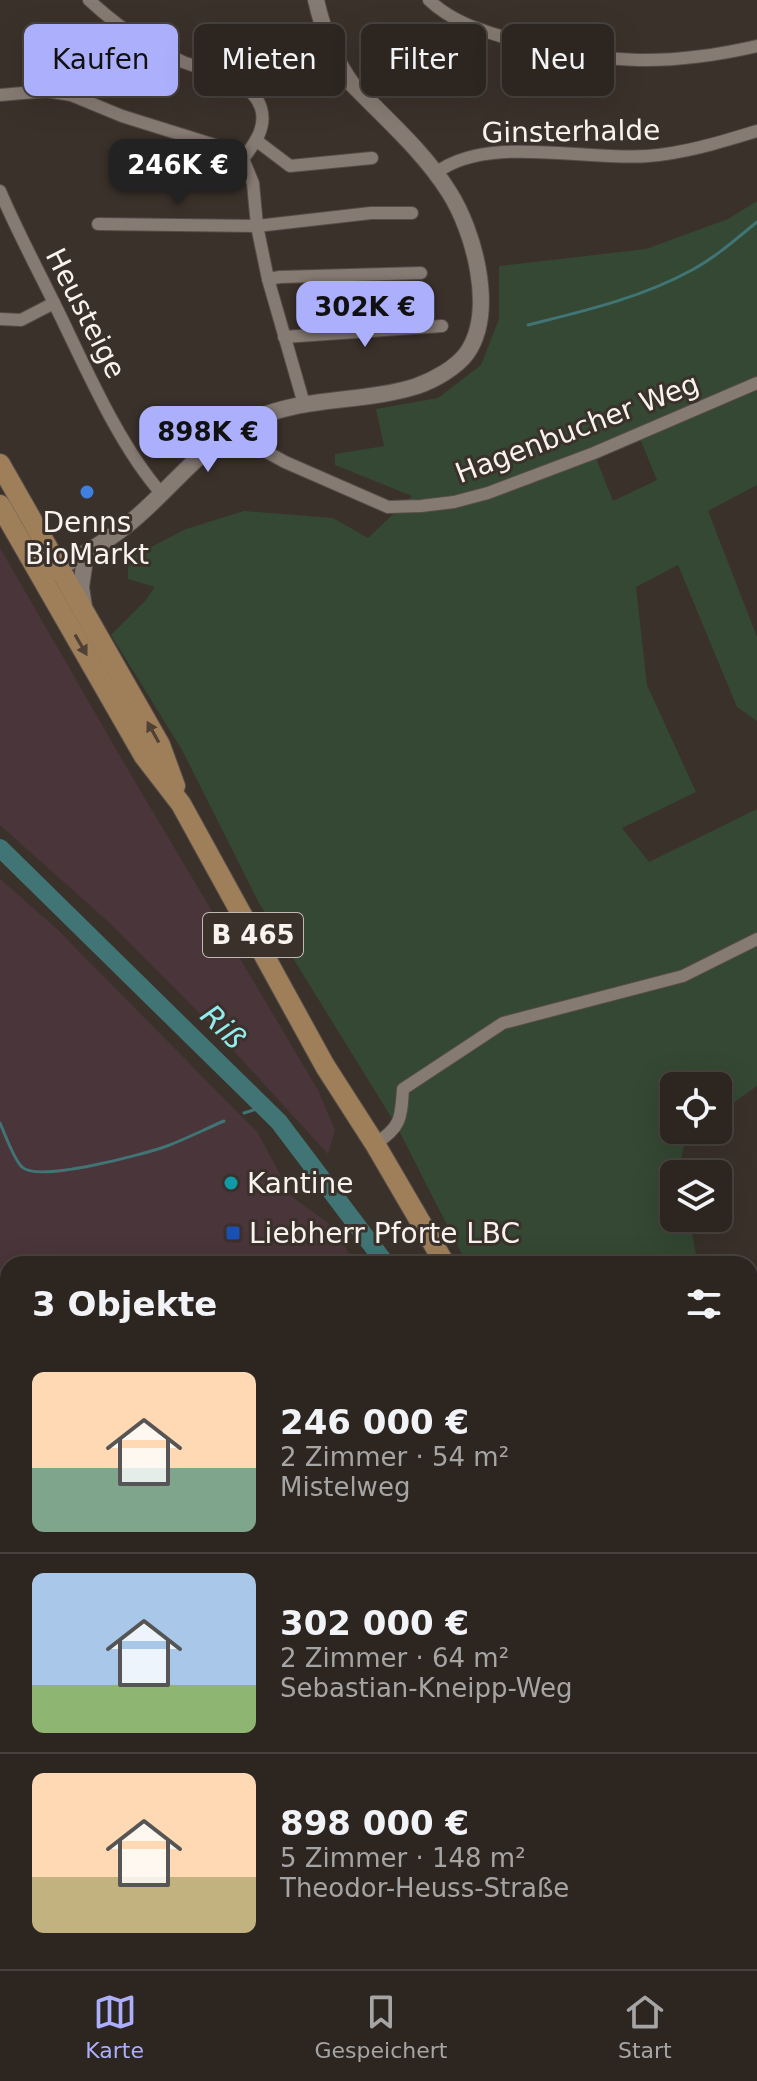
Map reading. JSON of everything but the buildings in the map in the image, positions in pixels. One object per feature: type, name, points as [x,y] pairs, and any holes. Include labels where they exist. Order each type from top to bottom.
[{"type":"main road","name":"B 465","points":[[0,464],[51,573],[144,756],[181,804],[325,1066],[440,1256]]},
{"type":"main road","name":"B 465","points":[[0,505],[51,573],[84,609],[160,745],[181,804]]},
{"type":"street","points":[[89,0],[144,42],[245,88],[261,108],[262,123],[257,141],[243,159]]},
{"type":"street","points":[[51,573],[134,519],[206,450],[247,423],[304,404],[391,393],[420,385],[448,371],[466,354],[474,338],[481,293],[477,266],[460,211],[436,173],[352,84],[340,67],[329,45],[316,0]]},
{"type":"street","points":[[429,0],[445,14],[466,25],[535,45],[612,60],[645,62],[685,59],[757,46]]},
{"type":"street","points":[[0,95],[47,91],[71,95],[122,116],[221,147],[243,159],[253,183],[257,226],[268,279],[304,404]]},
{"type":"street","name":"Ginsterhalde","points":[[436,173],[460,159],[483,154],[517,152],[594,157],[650,156],[689,151],[757,131]]},
{"type":"street","points":[[257,141],[290,166],[372,158]]},
{"type":"street","name":"Heusteige","points":[[0,191],[119,430],[149,480],[161,493]]},
{"type":"street","points":[[98,224],[257,226],[371,213],[412,213]]},
{"type":"street","points":[[268,279],[421,273]]},
{"type":"street","points":[[0,319],[21,320],[54,303]]},
{"type":"street","points":[[284,337],[442,326]]},
{"type":"street","name":"Hagenbucher Weg","points":[[247,423],[265,451],[285,462],[388,507],[421,506],[488,493],[594,453],[757,383]]},
{"type":"street","points":[[84,609],[81,587],[86,553]]},
{"type":"street","points":[[375,1144],[395,1129],[401,1118],[403,1089],[503,1023],[683,976],[757,939]]},
{"type":"shaded area","points":[[0,548],[318,1090],[335,1130],[328,1154],[201,1015],[112,925],[0,825]]},
{"type":"shaded area","points":[[0,879],[56,928],[258,1133],[292,1197],[328,1223],[351,1256],[0,1256]]},
{"type":"green space","points":[[757,201],[757,485],[708,511],[757,637],[757,721],[737,707],[678,565],[636,587],[647,685],[696,792],[622,828],[649,862],[757,809],[757,1086],[732,1104],[732,1072],[660,1072],[660,1144],[685,1144],[682,1160],[660,1160],[660,1232],[692,1232],[696,1256],[463,1256],[396,1125],[259,903],[182,750],[111,635],[155,587],[128,579],[128,559],[186,529],[244,511],[333,518],[368,538],[412,496],[335,465],[335,454],[384,446],[376,409],[438,398],[481,365],[499,319],[499,266],[646,249],[728,219]],"holes":[[[640,439],[657,480],[613,501],[596,458]]]},
{"type":"waterway","points":[[528,325],[612,303],[673,280],[726,248],[757,222]]},
{"type":"waterway","name":"Riß","points":[[0,848],[279,1122],[380,1256]]},
{"type":"waterway","points":[[244,1113],[263,1107]]},
{"type":"waterway","points":[[0,1123],[19,1164],[32,1171],[48,1172],[92,1166],[155,1150],[224,1121]]},
{"type":"place","name":"Denns BioMarkt","points":[[87,492]]},
{"type":"place","name":"Kantine","points":[[231,1183]]},
{"type":"place","name":"Liebherr Pforte LBC","points":[[233,1233]]}]
